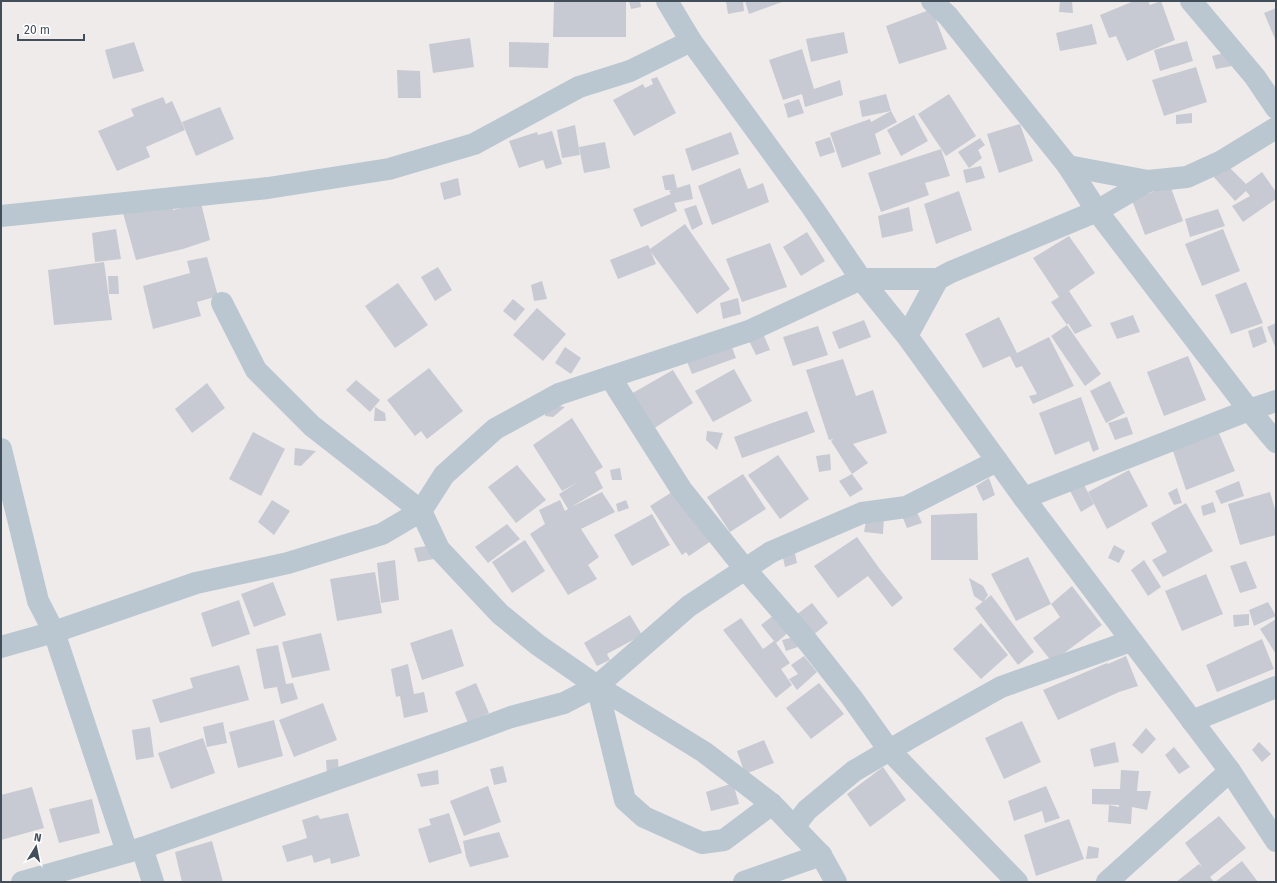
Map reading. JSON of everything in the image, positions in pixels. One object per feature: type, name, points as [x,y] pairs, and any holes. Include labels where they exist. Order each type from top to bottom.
[{"type":"street","points":[[667,1],[691,41],[812,207],[861,279],[907,336],[1024,498],[1230,772],[1276,841]]},
{"type":"street","points":[[932,1],[948,16],[1068,166],[1097,211],[1249,410],[1276,442]]},
{"type":"street","points":[[1191,1],[1255,77],[1276,108]]},
{"type":"street","points":[[1,216],[268,188],[389,169],[474,144],[579,87],[630,71],[691,41]]},
{"type":"street","points":[[1068,166],[1148,181],[1187,177],[1222,161],[1276,128]]},
{"type":"street","points":[[1,647],[54,632],[196,583],[288,563],[382,534],[421,511],[444,475],[495,429],[559,394],[749,331],[861,279],[938,279],[951,272],[1097,211],[1148,181]]},
{"type":"street","points":[[907,336],[938,279]]},
{"type":"street","points":[[222,303],[256,370],[312,426],[421,511],[439,549],[500,614],[538,645],[597,686],[704,752],[772,804],[821,855],[836,882]]},
{"type":"street","points":[[610,378],[681,489],[745,569],[804,637],[852,698],[889,750],[1017,882]]},
{"type":"street","points":[[1024,498],[1249,410],[1276,401]]},
{"type":"street","points":[[1,449],[38,601],[54,632],[135,850],[153,882]]},
{"type":"street","points":[[22,882],[135,850],[511,717],[564,703],[597,686],[689,606],[771,552],[862,513],[906,507],[997,461]]},
{"type":"street","points":[[794,827],[806,810],[854,771],[1002,687],[1131,641]]},
{"type":"street","points":[[597,686],[625,800],[644,817],[702,843],[724,840],[772,804]]},
{"type":"street","points":[[1192,721],[1276,687]]},
{"type":"street","points":[[1107,882],[1230,772]]},
{"type":"street","points":[[744,882],[821,855]]},
{"type":"building","points":[[554,1],[626,1],[626,37],[553,37]]},
{"type":"building","points":[[629,1],[640,1],[641,7],[631,9]]},
{"type":"building","points":[[726,1],[743,1],[744,11],[728,14]]},
{"type":"building","points":[[745,1],[785,1],[749,14]]},
{"type":"building","points":[[1060,1],[1072,1],[1073,13],[1059,12]]},
{"type":"building","points":[[1134,1],[1148,1],[1150,5],[1161,1],[1175,40],[1127,61],[1116,36],[1109,38],[1100,15]]},
{"type":"building","points":[[1276,8],[1276,41],[1264,13]]},
{"type":"building","points":[[932,9],[947,49],[899,64],[886,26]]},
{"type":"building","points":[[1092,24],[1097,44],[1060,51],[1056,33]]},
{"type":"building","points":[[844,32],[848,53],[811,62],[806,39]]},
{"type":"building","points":[[470,38],[474,67],[433,73],[429,44]]},
{"type":"building","points":[[1187,41],[1193,61],[1160,71],[1154,50]]},
{"type":"building","points":[[134,42],[144,71],[113,79],[105,50]]},
{"type":"building","points":[[509,42],[549,43],[548,68],[509,67]]},
{"type":"building","points":[[802,49],[814,89],[840,80],[843,95],[805,107],[802,94],[783,100],[769,60]]},
{"type":"building","points":[[1228,52],[1232,66],[1216,69],[1212,56]]},
{"type":"building","points":[[1196,67],[1207,102],[1164,116],[1152,80]]},
{"type":"building","points":[[397,70],[420,71],[421,98],[398,98]]},
{"type":"building","points":[[657,77],[676,113],[634,136],[613,100],[643,84],[645,88],[653,84],[651,79]]},
{"type":"building","points":[[886,94],[891,111],[862,117],[859,101]]},
{"type":"building","points":[[949,94],[976,136],[946,156],[918,114]]},
{"type":"building","points":[[163,97],[166,104],[172,101],[185,130],[146,147],[150,157],[117,171],[98,131],[134,116],[131,109]]},
{"type":"building","points":[[799,99],[804,113],[788,118],[784,104]]},
{"type":"building","points":[[220,107],[234,139],[196,156],[182,122]]},
{"type":"building","points":[[891,111],[897,122],[875,134],[881,154],[842,168],[830,133],[870,119],[871,122]]},
{"type":"building","points":[[1192,113],[1192,123],[1176,124],[1176,115]]},
{"type":"building","points":[[914,115],[928,141],[901,156],[887,130]]},
{"type":"building","points":[[1020,124],[1033,161],[999,173],[987,134]]},
{"type":"building","points":[[575,125],[580,155],[562,158],[557,130]]},
{"type":"building","points":[[552,131],[562,164],[546,169],[543,160],[519,168],[509,141],[537,132],[538,135]]},
{"type":"building","points":[[731,132],[739,154],[692,171],[685,149]]},
{"type":"building","points":[[830,137],[835,152],[820,157],[815,142]]},
{"type":"building","points":[[980,138],[985,145],[978,150],[982,158],[969,168],[958,152]]},
{"type":"building","points":[[605,142],[610,168],[584,173],[579,147]]},
{"type":"building","points":[[941,149],[950,176],[925,183],[929,195],[881,212],[868,173]]},
{"type":"building","points":[[1224,162],[1246,184],[1262,172],[1276,192],[1276,199],[1243,222],[1232,206],[1250,196],[1246,191],[1235,201],[1212,175]]},
{"type":"building","points":[[981,166],[985,178],[966,183],[963,170]]},
{"type":"building","points":[[740,168],[748,189],[763,183],[769,202],[712,225],[698,186]]},
{"type":"building","points":[[674,174],[677,188],[690,184],[693,199],[674,203],[677,211],[641,227],[633,209],[671,194],[669,191],[672,190],[665,190],[662,176]]},
{"type":"building","points":[[458,178],[461,195],[444,200],[440,183]]},
{"type":"building","points":[[1170,185],[1183,221],[1145,235],[1132,200]]},
{"type":"building","points":[[959,191],[972,230],[936,244],[924,204]]},
{"type":"building","points":[[170,200],[173,210],[201,203],[210,240],[183,249],[136,260],[123,213]]},
{"type":"building","points":[[696,205],[703,224],[692,230],[684,209]]},
{"type":"building","points":[[909,207],[913,231],[882,238],[878,216]]},
{"type":"building","points":[[1218,209],[1225,226],[1190,237],[1185,219]]},
{"type":"building","points":[[685,224],[730,289],[697,314],[651,252],[656,264],[618,279],[610,260],[648,245],[650,249]]},
{"type":"building","points":[[116,229],[121,259],[95,262],[92,233]]},
{"type":"building","points":[[1223,229],[1240,271],[1202,286],[1185,244]]},
{"type":"building","points":[[807,232],[825,261],[801,276],[783,247]]},
{"type":"building","points":[[1069,236],[1095,273],[1069,291],[1092,326],[1075,334],[1051,302],[1059,297],[1033,258]]},
{"type":"building","points":[[770,243],[787,287],[742,302],[726,259]]},
{"type":"building","points":[[207,257],[218,296],[197,302],[201,316],[153,329],[143,286],[190,273],[187,261]]},
{"type":"building","points":[[104,262],[112,320],[54,325],[48,270]]},
{"type":"building","points":[[438,267],[452,290],[435,301],[421,277]]},
{"type":"building","points":[[108,276],[118,276],[119,294],[109,294]]},
{"type":"building","points":[[542,281],[547,299],[534,301],[531,285]]},
{"type":"building","points":[[1246,282],[1263,323],[1231,334],[1215,295]]},
{"type":"building","points":[[398,283],[428,325],[395,348],[365,306]]},
{"type":"building","points":[[738,298],[741,314],[723,319],[720,303]]},
{"type":"building","points":[[513,299],[525,309],[515,321],[503,311]]},
{"type":"building","points":[[537,308],[566,334],[543,361],[513,335]]},
{"type":"building","points":[[1133,315],[1140,332],[1117,339],[1110,323]]},
{"type":"building","points":[[999,317],[1017,353],[1049,337],[1074,386],[1033,404],[1029,396],[1037,394],[1022,366],[1016,368],[1010,356],[983,368],[965,334]]},
{"type":"building","points":[[864,320],[871,337],[839,349],[832,332]]},
{"type":"building","points":[[1276,323],[1276,349],[1267,327]]},
{"type":"building","points":[[1067,325],[1101,374],[1085,386],[1051,336]]},
{"type":"building","points":[[818,326],[828,355],[793,366],[783,337]]},
{"type":"building","points":[[1262,326],[1267,342],[1253,348],[1248,331]]},
{"type":"building","points":[[762,331],[770,350],[756,355],[747,337]]},
{"type":"building","points":[[729,339],[736,358],[692,374],[684,354]]},
{"type":"building","points":[[565,347],[581,358],[571,374],[555,363]]},
{"type":"building","points":[[1188,356],[1206,400],[1164,416],[1147,372]]},
{"type":"building","points":[[843,359],[856,396],[873,390],[887,433],[853,444],[868,463],[852,474],[831,441],[833,439],[829,440],[806,370]]},
{"type":"building","points":[[429,368],[463,411],[427,439],[421,431],[415,436],[387,400]]},
{"type":"building","points":[[734,369],[752,401],[713,422],[695,391]]},
{"type":"building","points":[[673,370],[693,403],[653,429],[631,394]]},
{"type":"building","points":[[356,380],[380,400],[370,412],[346,390]]},
{"type":"building","points":[[1110,381],[1125,413],[1106,423],[1090,391]]},
{"type":"building","points":[[207,383],[225,408],[192,433],[175,409]]},
{"type":"building","points":[[1081,397],[1099,449],[1093,452],[1089,441],[1055,455],[1039,413]]},
{"type":"building","points":[[547,404],[565,407],[553,417],[545,416]]},
{"type":"building","points":[[375,407],[385,413],[386,421],[374,421]]},
{"type":"building","points":[[807,411],[815,432],[742,458],[734,437]]},
{"type":"building","points":[[1127,417],[1133,434],[1115,440],[1108,423]]},
{"type":"building","points":[[572,418],[603,467],[595,472],[603,488],[571,507],[602,492],[615,512],[581,529],[599,557],[588,565],[597,579],[568,595],[530,534],[545,524],[539,510],[560,500],[565,511],[568,509],[559,494],[578,482],[562,491],[533,445]]},
{"type":"building","points":[[707,431],[723,433],[717,450],[706,440]]},
{"type":"building","points":[[1218,431],[1235,471],[1186,490],[1172,448]]},
{"type":"building","points":[[253,432],[285,449],[261,496],[229,479]]},
{"type":"building","points":[[295,448],[316,451],[301,466],[294,465]]},
{"type":"building","points":[[830,454],[831,470],[819,472],[816,456]]},
{"type":"building","points":[[778,455],[809,499],[780,519],[748,475]]},
{"type":"building","points":[[517,465],[546,500],[516,523],[488,487]]},
{"type":"building","points":[[620,468],[622,480],[612,480],[610,470]]},
{"type":"building","points":[[1129,470],[1148,506],[1107,529],[1088,492]]},
{"type":"building","points":[[743,474],[766,509],[730,532],[707,497]]},
{"type":"building","points":[[852,474],[863,489],[850,497],[839,481]]},
{"type":"building","points":[[989,478],[995,495],[983,501],[976,486]]},
{"type":"building","points":[[1082,481],[1094,504],[1081,512],[1069,489]]},
{"type":"building","points":[[1239,481],[1244,496],[1221,504],[1215,491]]},
{"type":"building","points":[[680,487],[714,539],[689,556],[686,552],[682,555],[650,506]]},
{"type":"building","points":[[1177,488],[1182,503],[1174,505],[1168,493]]},
{"type":"building","points":[[1270,492],[1276,513],[1276,535],[1240,545],[1228,504]]},
{"type":"building","points":[[272,500],[290,511],[274,535],[258,522]]},
{"type":"building","points":[[626,500],[629,508],[618,512],[616,504]]},
{"type":"building","points":[[1213,502],[1216,512],[1203,516],[1201,506]]},
{"type":"building","points":[[1186,503],[1213,551],[1163,577],[1152,560],[1167,552],[1151,523]]},
{"type":"building","points":[[916,510],[922,523],[907,528],[902,516]]},
{"type":"building","points":[[977,513],[978,560],[931,560],[931,515]]},
{"type":"building","points":[[652,514],[670,545],[632,566],[614,535]]},
{"type":"building","points":[[867,515],[884,516],[883,534],[864,532]]},
{"type":"building","points":[[507,524],[520,539],[488,563],[475,547]]},
{"type":"building","points":[[857,537],[903,598],[892,607],[868,576],[838,598],[814,566]]},
{"type":"building","points":[[525,540],[545,571],[512,593],[492,562]]},
{"type":"building","points":[[432,545],[434,559],[418,562],[414,548]]},
{"type":"building","points":[[1114,545],[1125,551],[1119,563],[1108,558]]},
{"type":"building","points":[[794,549],[797,563],[785,567],[782,553]]},
{"type":"building","points":[[1028,557],[1051,604],[1016,621],[991,574]]},
{"type":"building","points":[[395,560],[399,600],[381,603],[377,563]]},
{"type":"building","points":[[1144,560],[1161,587],[1148,596],[1131,570]]},
{"type":"building","points":[[1246,561],[1257,588],[1240,593],[1230,566]]},
{"type":"building","points":[[375,572],[382,613],[337,621],[330,579]]},
{"type":"building","points":[[1206,574],[1223,614],[1182,631],[1165,591]]},
{"type":"building","points":[[969,578],[983,586],[988,595],[983,602],[974,596]]},
{"type":"building","points":[[273,582],[286,615],[254,627],[241,594]]},
{"type":"building","points":[[1072,586],[1102,625],[1052,662],[1033,638],[1060,617],[1051,604]]},
{"type":"building","points":[[991,595],[1034,652],[1018,665],[975,608]]},
{"type":"building","points":[[239,600],[250,634],[212,647],[201,613]]},
{"type":"building","points":[[1268,602],[1276,616],[1254,626],[1249,610]]},
{"type":"building","points":[[812,603],[828,623],[812,636],[796,615]]},
{"type":"building","points":[[775,614],[789,632],[776,643],[790,663],[781,669],[792,685],[776,698],[723,630],[741,618],[763,649],[774,641],[761,625]]},
{"type":"building","points":[[1249,614],[1249,625],[1234,627],[1233,615]]},
{"type":"building","points":[[630,615],[642,635],[607,654],[610,660],[597,666],[584,643]]},
{"type":"building","points":[[1276,619],[1276,654],[1260,629]]},
{"type":"building","points":[[981,623],[1008,655],[981,679],[953,649]]},
{"type":"building","points":[[452,629],[464,666],[422,680],[410,643]]},
{"type":"building","points":[[321,633],[330,670],[292,678],[282,642]]},
{"type":"building","points":[[794,637],[798,647],[786,651],[782,640]]},
{"type":"building","points":[[1262,639],[1274,669],[1217,692],[1206,665]]},
{"type":"building","points":[[278,645],[286,684],[293,683],[298,699],[281,704],[277,687],[264,689],[256,649]]},
{"type":"building","points":[[804,656],[817,672],[797,690],[789,679],[798,674],[791,665]]},
{"type":"building","points":[[1126,656],[1138,686],[1119,692],[1058,720],[1043,690]]},
{"type":"building","points":[[408,664],[414,694],[424,692],[428,712],[404,718],[400,696],[396,697],[391,669]]},
{"type":"building","points":[[239,665],[249,700],[160,723],[152,700],[193,688],[190,678]]},
{"type":"building","points":[[476,683],[489,713],[468,723],[455,692]]},
{"type":"building","points":[[819,683],[844,714],[811,739],[786,708]]},
{"type":"building","points":[[323,703],[337,740],[294,757],[279,720]]},
{"type":"building","points":[[274,720],[283,756],[238,768],[229,732]]},
{"type":"building","points":[[1022,721],[1041,762],[1004,779],[985,738]]},
{"type":"building","points":[[223,722],[227,743],[207,747],[203,727]]},
{"type":"building","points":[[150,727],[154,757],[136,760],[132,730]]},
{"type":"building","points":[[1146,728],[1156,739],[1142,754],[1132,745]]},
{"type":"building","points":[[203,738],[215,773],[171,789],[158,753]]},
{"type":"building","points":[[764,740],[774,763],[745,774],[737,751]]},
{"type":"building","points":[[1115,742],[1119,762],[1094,767],[1090,749]]},
{"type":"building","points":[[1259,742],[1271,754],[1262,762],[1252,750]]},
{"type":"building","points":[[1174,747],[1190,767],[1179,774],[1165,755]]},
{"type":"building","points":[[338,759],[339,774],[327,776],[326,760]]},
{"type":"building","points":[[503,766],[507,782],[494,785],[490,769]]},
{"type":"building","points":[[883,767],[906,800],[870,827],[847,794]]},
{"type":"building","points":[[438,770],[439,784],[421,787],[417,774]]},
{"type":"building","points":[[1121,770],[1139,771],[1137,791],[1151,791],[1147,810],[1132,807],[1131,824],[1108,822],[1109,805],[1119,807],[1119,805],[1092,804],[1092,789],[1120,789]]},
{"type":"building","points":[[733,783],[739,804],[711,811],[706,792]]},
{"type":"building","points":[[488,786],[501,822],[464,836],[450,801]]},
{"type":"building","points":[[1046,786],[1060,818],[1045,823],[1042,811],[1014,821],[1008,801]]},
{"type":"building","points":[[32,787],[44,828],[1,840],[1,795]]},
{"type":"building","points":[[92,799],[100,833],[59,843],[49,809]]},
{"type":"building","points":[[348,813],[360,856],[331,864],[330,858],[314,863],[312,855],[287,862],[282,846],[307,838],[302,820],[318,815],[320,819]]},
{"type":"building","points":[[449,813],[462,853],[429,863],[418,829],[431,825],[429,819]]},
{"type":"building","points":[[1219,816],[1246,848],[1210,877],[1214,882],[1176,882],[1199,864],[1203,868],[1185,843]]},
{"type":"building","points":[[1069,819],[1084,859],[1036,876],[1024,835]]},
{"type":"building","points":[[499,832],[509,857],[470,867],[466,857],[463,841]]},
{"type":"building","points":[[212,841],[223,882],[182,882],[175,852]]},
{"type":"building","points":[[1088,846],[1099,848],[1098,858],[1086,859]]},
{"type":"building","points":[[1242,861],[1258,882],[1215,882]]}]
